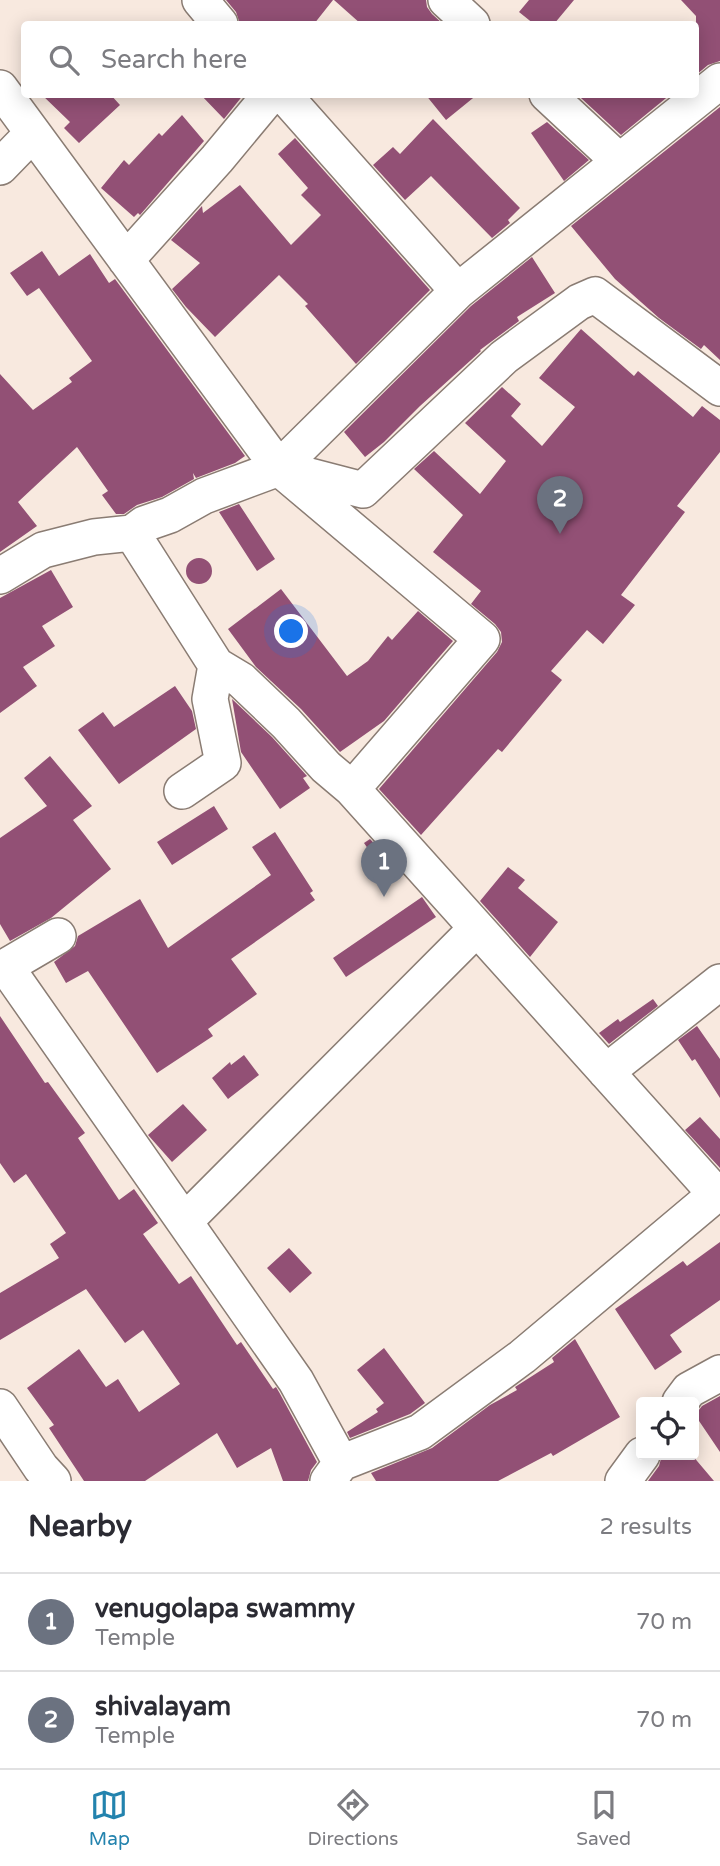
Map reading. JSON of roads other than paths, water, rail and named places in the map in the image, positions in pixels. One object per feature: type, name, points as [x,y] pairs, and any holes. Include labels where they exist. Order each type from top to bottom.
[{"type":"street","points":[[200,0],[218,21]]},
{"type":"street","points":[[446,0],[469,21]]},
{"type":"street","points":[[699,97],[720,81]]},
{"type":"street","points":[[0,88],[279,468],[482,639],[352,789]]},
{"type":"street","points":[[126,260],[268,98]]},
{"type":"street","points":[[287,98],[458,291]]},
{"type":"street","points":[[551,98],[618,161]]},
{"type":"street","points":[[0,576],[43,550],[94,537],[132,533],[144,524],[170,515],[204,496],[279,468],[458,291],[698,98]]},
{"type":"street","points":[[0,167],[33,133]]},
{"type":"street","points":[[279,468],[363,491],[504,356],[579,302],[595,295],[720,388]]},
{"type":"street","points":[[58,936],[3,969],[185,1221],[296,1381],[334,1472],[420,1432],[522,1357],[716,1194],[352,789],[326,767],[286,723],[241,680],[216,664],[132,533]]},
{"type":"street","points":[[182,791],[223,763],[210,699],[216,664]]},
{"type":"street","points":[[185,1221],[476,929]]},
{"type":"street","points":[[606,1072],[717,991]]},
{"type":"street","points":[[684,1397],[689,1390],[720,1373]]},
{"type":"street","points":[[0,1407],[41,1468],[53,1481]]},
{"type":"street","points":[[623,1481],[638,1460]]},
{"type":"place","name":"shivalayam","points":[[560,534]]},
{"type":"place","name":"venugolapa swammy","points":[[384,897]]}]
